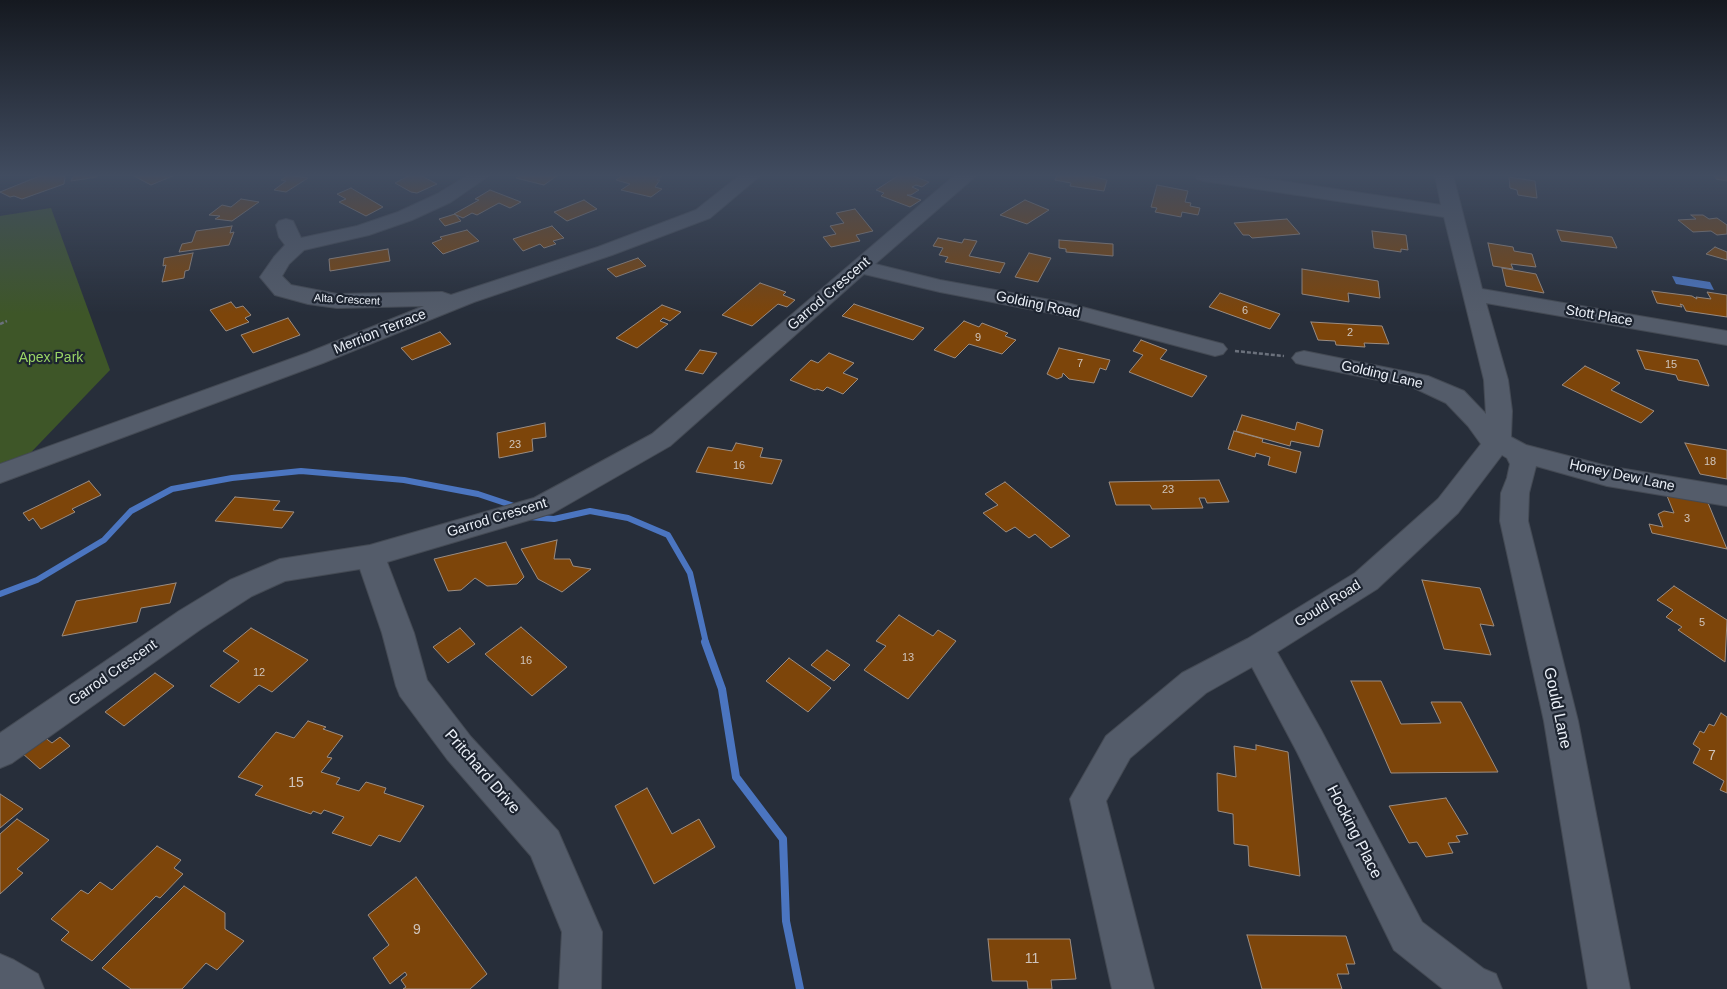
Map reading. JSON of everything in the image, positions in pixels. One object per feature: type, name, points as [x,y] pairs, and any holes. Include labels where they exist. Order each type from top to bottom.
[{"type":"street","points":[[286,224],[289,237],[297,245],[362,231],[390,221]]},
{"type":"street","name":"Merrion Terrace","points":[[0,474],[314,358],[466,297],[605,251],[684,221]]},
{"type":"street","name":"Garrod Crescent","points":[[0,752],[152,646],[241,588],[280,570],[370,556],[543,506],[661,440],[912,221]]},
{"type":"street","points":[[1454,221],[1496,380],[1504,446]]},
{"type":"street","name":"Alta Crescent","points":[[297,245],[271,276],[283,290],[308,297],[337,301],[383,302],[466,297]]},
{"type":"street","name":"Golding Road","points":[[860,267],[940,286],[1067,310],[1215,349]]},
{"type":"street","name":"Stott Place","points":[[1472,294],[1727,338]]},
{"type":"street","name":"Golding Lane","points":[[1304,358],[1419,381],[1455,397],[1504,446]]},
{"type":"street","name":"Honey Dew Lane","points":[[1504,446],[1607,476],[1727,496]]},
{"type":"street","name":"Gould Road","points":[[1133,989],[1088,799],[1118,747],[1194,684],[1258,648],[1366,581],[1448,506],[1504,446]]},
{"type":"street","name":"Gould Lane","points":[[1504,446],[1522,464],[1521,478],[1515,493],[1514,521],[1561,721],[1609,989]]},
{"type":"street","name":"Pritchard Drive","points":[[370,556],[398,633],[412,686],[459,748],[545,844],[582,932],[580,989]]},
{"type":"street","name":"Hocking Place","points":[[1258,648],[1309,742],[1408,936],[1473,986],[1481,989]]},
{"type":"street","points":[[0,974],[23,989]]},
{"type":"path","points":[[0,324],[7,321]]},
{"type":"path","points":[[1215,349],[1304,358]]},
{"type":"green space","name":"Apex Park","points":[[0,221],[56,221],[110,370],[16,468],[0,474]]},
{"type":"water","points":[[1672,276],[1710,282],[1714,290],[1676,284]]},
{"type":"building","points":[[441,221],[461,221],[445,226]]},
{"type":"building","points":[[843,221],[865,221],[873,231],[856,235],[860,241],[831,247],[823,237],[836,234],[830,226],[844,223]]},
{"type":"building","points":[[1018,221],[1031,221],[1027,224]]},
{"type":"building","points":[[1289,221],[1300,234],[1252,238],[1249,235],[1243,235],[1234,223]]},
{"type":"building","points":[[1679,221],[1722,221],[1727,225],[1727,234],[1717,235],[1711,231],[1693,232]]},
{"type":"building","points":[[232,226],[230,233],[234,232],[229,245],[179,252],[182,244],[192,242],[196,231]]},
{"type":"building","points":[[552,226],[564,238],[553,241],[556,244],[544,248],[540,244],[523,251],[513,239]]},
{"type":"building","points":[[467,230],[479,241],[443,254],[432,243],[442,239],[440,237]]},
{"type":"building","points":[[1557,230],[1612,237],[1617,248],[1561,241]]},
{"type":"building","points":[[1372,231],[1406,235],[1408,250],[1401,249],[1401,252],[1374,248]]},
{"type":"building","points":[[938,238],[962,243],[964,239],[977,241],[969,256],[1005,263],[1000,273],[945,262],[948,257],[939,255],[943,248],[933,246]]},
{"type":"building","points":[[1059,240],[1113,244],[1113,256],[1066,252],[1066,249],[1059,248]]},
{"type":"building","points":[[1488,243],[1513,247],[1514,251],[1532,254],[1536,267],[1511,264],[1513,269],[1493,266]]},
{"type":"building","points":[[1715,247],[1727,252],[1727,260],[1706,254]]},
{"type":"building","points":[[388,249],[390,261],[330,271],[329,259]]},
{"type":"building","points":[[193,253],[189,270],[185,271],[184,278],[162,282],[166,265],[163,266],[164,258]]},
{"type":"building","points":[[1029,253],[1051,258],[1038,282],[1015,277]]},
{"type":"building","points":[[638,258],[646,266],[616,277],[607,269]]},
{"type":"building","points":[[1502,268],[1536,274],[1544,293],[1506,286]]},
{"type":"building","points":[[1302,269],[1378,281],[1380,298],[1348,293],[1349,302],[1302,294]]},
{"type":"building","points":[[760,283],[786,292],[783,295],[795,300],[787,307],[778,304],[752,326],[722,315]]},
{"type":"building","points":[[1652,291],[1692,296],[1697,299],[1696,297],[1711,299],[1707,292],[1727,295],[1727,317],[1686,311],[1683,305],[1680,304],[1682,307],[1657,303]]},
{"type":"building","points":[[1220,293],[1280,314],[1270,329],[1209,307]]},
{"type":"building","points":[[231,302],[236,308],[243,306],[251,315],[245,318],[249,322],[226,331],[210,310]]},
{"type":"building","points":[[854,304],[924,328],[913,340],[842,316]]},
{"type":"building","points":[[662,305],[681,312],[670,321],[663,318],[660,321],[668,324],[637,348],[616,338]]},
{"type":"building","points":[[288,318],[300,335],[253,353],[241,335]]},
{"type":"building","points":[[964,321],[979,327],[982,323],[1008,333],[1005,336],[1016,340],[1002,354],[969,344],[955,358],[934,350]]},
{"type":"building","points":[[1311,322],[1382,326],[1389,344],[1364,343],[1365,347],[1336,345],[1335,341],[1318,340]]},
{"type":"building","points":[[440,332],[451,344],[412,360],[401,348]]},
{"type":"building","points":[[1141,340],[1167,350],[1160,359],[1207,376],[1192,397],[1129,372],[1143,355],[1133,351]]},
{"type":"building","points":[[1059,348],[1110,360],[1106,370],[1100,368],[1094,383],[1069,379],[1063,373],[1062,377],[1057,379],[1047,374]]},
{"type":"building","points":[[700,350],[717,353],[703,374],[685,370]]},
{"type":"building","points":[[1637,350],[1698,360],[1709,386],[1678,380],[1676,375],[1645,369]]},
{"type":"building","points":[[829,353],[854,363],[843,373],[858,379],[843,394],[827,387],[823,391],[815,390],[790,380],[811,360],[818,363]]},
{"type":"building","points":[[1585,366],[1620,383],[1611,390],[1654,411],[1641,423],[1562,385]]},
{"type":"building","points":[[1242,415],[1295,430],[1297,422],[1323,430],[1319,447],[1291,441],[1290,446],[1236,431]]},
{"type":"building","points":[[545,423],[546,437],[532,439],[533,451],[499,458],[497,433]]},
{"type":"building","points":[[1234,431],[1263,439],[1262,442],[1301,452],[1296,473],[1268,465],[1270,457],[1256,453],[1255,457],[1228,449]]},
{"type":"building","points":[[736,443],[763,448],[760,457],[782,460],[772,484],[696,472],[708,447],[732,451]]},
{"type":"building","points":[[1685,443],[1727,450],[1727,479],[1700,474]]},
{"type":"building","points":[[1219,480],[1229,502],[1207,503],[1205,498],[1199,498],[1203,508],[1152,509],[1150,505],[1116,505],[1109,482]]},
{"type":"building","points":[[89,481],[101,495],[72,509],[75,512],[41,529],[33,518],[29,521],[23,513]]},
{"type":"building","points":[[1005,482],[1070,536],[1051,548],[1035,534],[1029,538],[1015,527],[1006,532],[983,513],[998,505],[985,494]]},
{"type":"building","points":[[1665,491],[1706,498],[1727,549],[1652,533],[1649,524],[1663,527],[1658,514],[1664,511],[1674,513]]},
{"type":"building","points":[[235,497],[280,501],[273,510],[294,512],[282,528],[215,521]]},
{"type":"building","points":[[557,540],[554,559],[570,559],[573,566],[591,569],[562,592],[538,579],[521,549]]},
{"type":"building","points":[[506,542],[524,577],[517,584],[487,586],[475,578],[461,590],[448,591],[434,559]]},
{"type":"building","points":[[1422,580],[1480,588],[1494,626],[1480,624],[1491,655],[1444,649]]},
{"type":"building","points":[[176,583],[170,603],[141,608],[137,622],[62,636],[76,601]]},
{"type":"building","points":[[1674,586],[1727,620],[1725,662],[1678,630],[1682,627],[1666,617],[1673,610],[1657,600]]},
{"type":"building","points":[[899,615],[933,636],[938,630],[956,641],[908,699],[864,670],[886,646],[876,641]]},
{"type":"building","points":[[521,627],[567,667],[532,696],[485,654]]},
{"type":"building","points":[[251,628],[308,660],[272,692],[259,685],[239,703],[210,686],[239,661],[223,651]]},
{"type":"building","points":[[460,628],[475,644],[448,663],[433,647]]},
{"type":"building","points":[[827,650],[850,665],[834,681],[811,665]]},
{"type":"building","points":[[789,658],[831,688],[808,712],[766,681]]},
{"type":"building","points":[[155,673],[174,686],[124,726],[105,712]]},
{"type":"building","points":[[1351,681],[1381,681],[1401,724],[1441,723],[1431,702],[1461,702],[1498,772],[1391,773]]},
{"type":"building","points":[[1721,713],[1727,717],[1727,793],[1720,790],[1724,781],[1693,763],[1700,749],[1693,744],[1700,731],[1704,733],[1709,724],[1714,726]]},
{"type":"building","points":[[308,721],[326,727],[323,729],[343,736],[327,757],[332,758],[321,772],[340,778],[336,784],[359,791],[366,782],[386,788],[384,793],[424,806],[400,842],[379,835],[371,846],[332,833],[344,817],[324,810],[321,814],[313,811],[311,814],[255,795],[263,786],[238,777],[276,732],[294,738]]},
{"type":"building","points":[[44,737],[52,743],[60,737],[70,746],[40,769],[22,753]]},
{"type":"building","points":[[1256,745],[1288,752],[1300,876],[1249,866],[1248,846],[1234,844],[1233,814],[1218,811],[1217,773],[1236,777],[1234,746],[1256,750]]},
{"type":"building","points":[[647,788],[672,834],[699,819],[715,847],[654,884],[615,806]]},
{"type":"building","points":[[0,794],[23,809],[0,828]]},
{"type":"building","points":[[1446,798],[1468,834],[1456,836],[1460,842],[1448,843],[1453,853],[1426,857],[1417,842],[1409,843],[1389,806]]},
{"type":"building","points":[[17,819],[49,840],[17,869],[23,873],[0,894],[0,834]]},
{"type":"building","points":[[157,846],[181,860],[174,868],[183,874],[160,898],[156,896],[92,961],[61,940],[69,932],[51,919],[81,890],[88,894],[100,882],[112,890]]},
{"type":"building","points":[[416,877],[487,974],[470,989],[403,989],[406,987],[401,980],[407,975],[405,972],[390,984],[373,958],[389,945],[368,915]]},
{"type":"building","points":[[184,886],[225,913],[225,929],[244,941],[217,970],[206,963],[182,989],[131,989],[102,968]]},
{"type":"building","points":[[1247,935],[1346,936],[1355,964],[1346,964],[1349,974],[1337,974],[1342,989],[1262,989]]},
{"type":"building","points":[[988,939],[1070,939],[1076,979],[1051,980],[1052,989],[1028,989],[1027,981],[992,981]]},
{"type":"waterway","points":[[0,594],[37,580],[104,540],[131,511],[172,489],[232,478],[301,471],[404,480],[478,494],[517,507]]},
{"type":"waterway","points":[[529,517],[554,519],[590,511],[628,518],[668,535],[690,573],[706,643]]},
{"type":"waterway","points":[[705,642],[722,689],[736,777],[783,839],[786,921],[800,989]]}]
